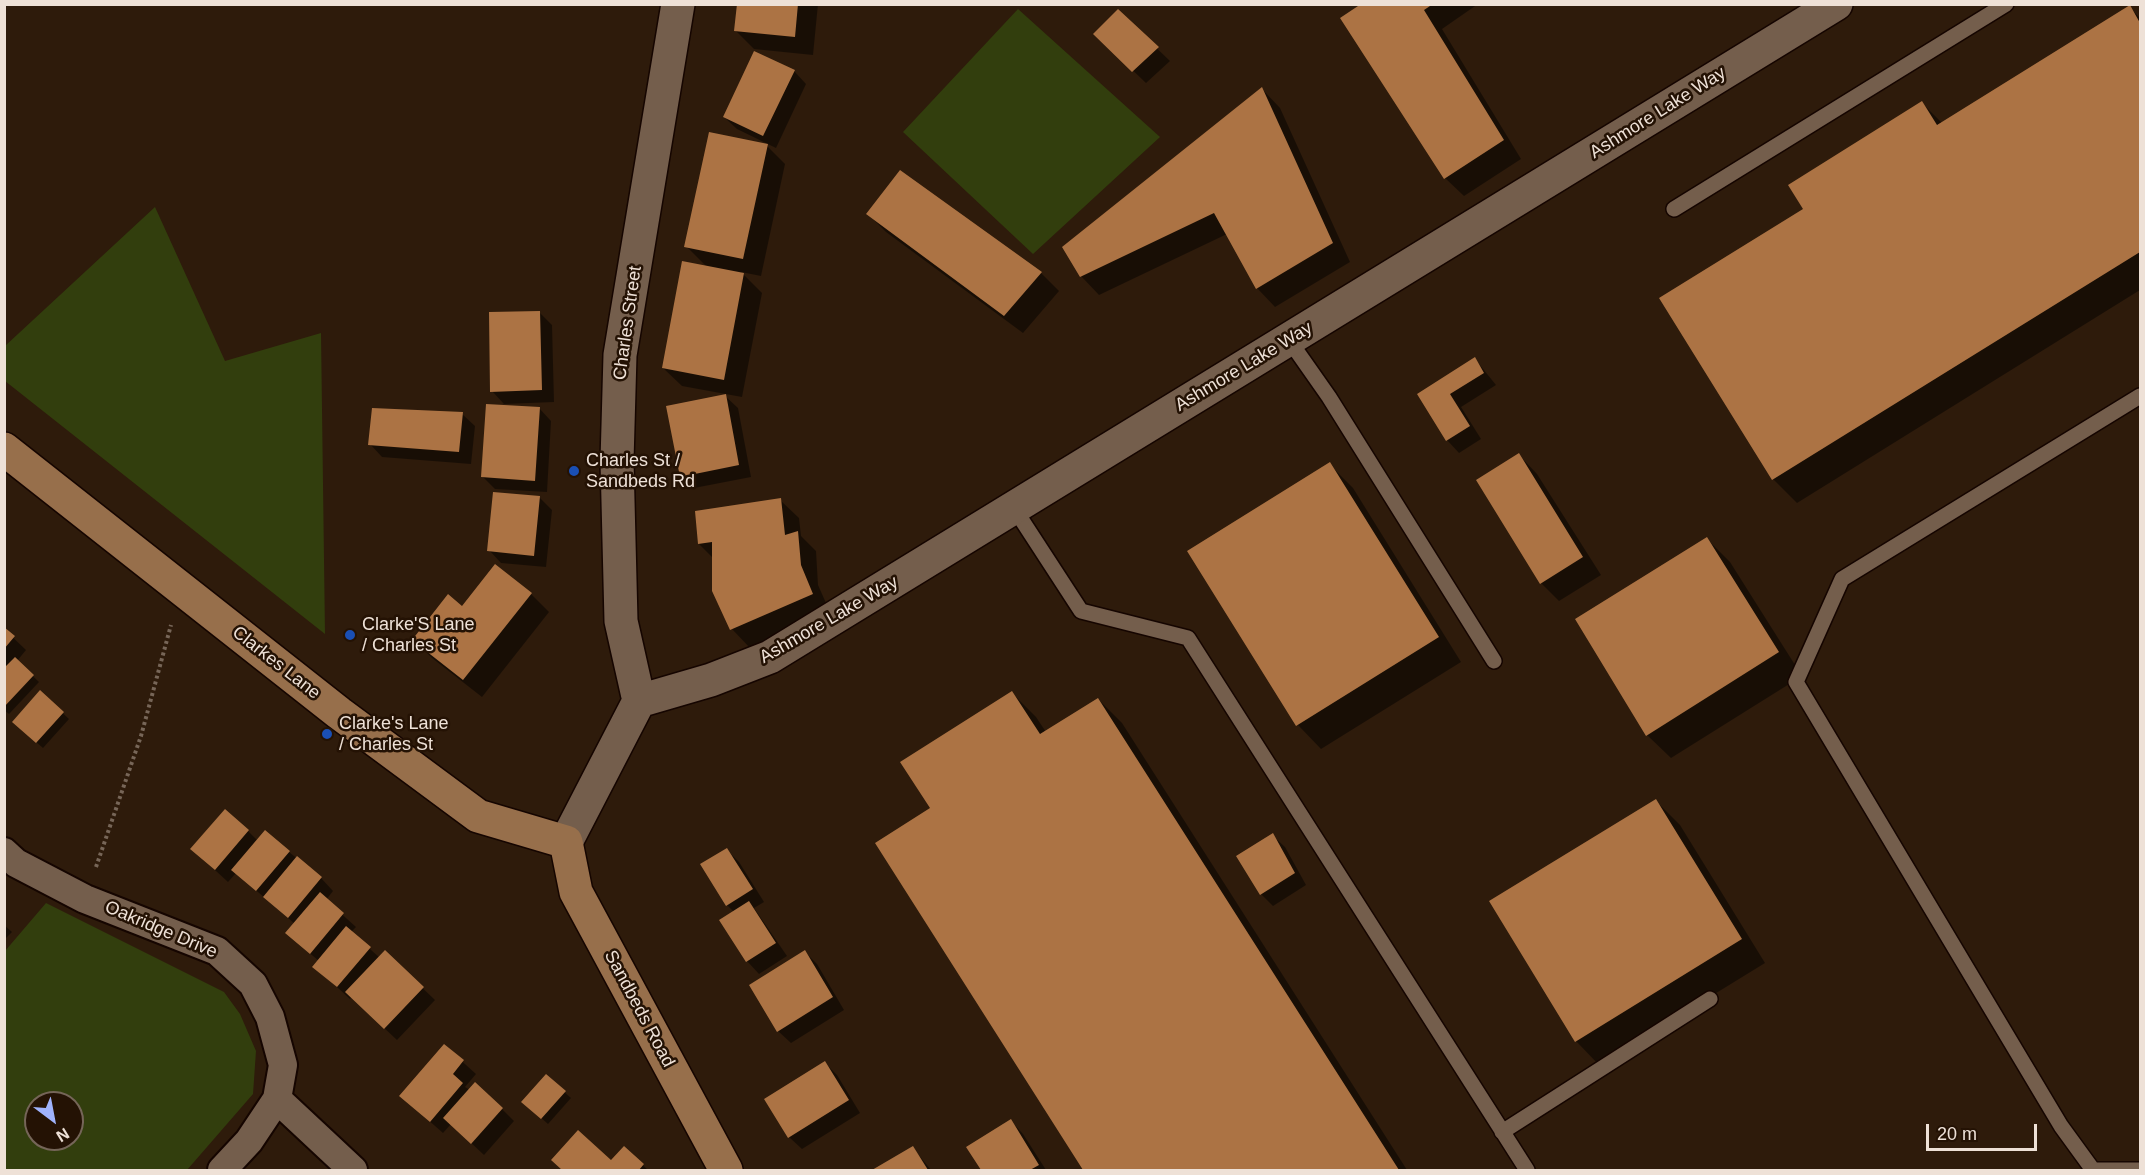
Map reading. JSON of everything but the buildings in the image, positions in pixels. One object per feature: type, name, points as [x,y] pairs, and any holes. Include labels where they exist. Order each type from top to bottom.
[{"type":"main road","name":"Clarkes Lane","points":[[4,449],[339,713],[478,816],[566,842]]},
{"type":"main road","name":"Sandbeds Road","points":[[566,842],[576,892],[726,1170]]},
{"type":"street","name":"Charles Street","points":[[639,701],[621,621],[617,461],[620,355],[678,4]]},
{"type":"street","name":"Ashmore Lake Way","points":[[639,701],[711,680],[770,657],[1836,4]]},
{"type":"street","points":[[566,842],[639,701]]},
{"type":"street","name":"Oakridge Drive","points":[[4,852],[16,863],[85,899],[217,951],[253,984],[270,1017],[283,1065],[277,1100],[249,1141],[222,1170]]},
{"type":"street","points":[[277,1100],[353,1170]]},
{"type":"lane","points":[[1674,209],[2006,4]]},
{"type":"lane","points":[[1289,340],[1329,397],[1494,661]]},
{"type":"lane","points":[[2140,396],[1842,579],[1796,682],[2061,1126],[2093,1170],[2140,1170]]},
{"type":"lane","points":[[1014,508],[1082,611],[1188,638],[1527,1170]]},
{"type":"lane","points":[[1502,1132],[1710,999]]},
{"type":"path","points":[[85,899],[141,736],[171,625],[188,594]]},
{"type":"green space","points":[[1018,9],[1160,137],[1033,254],[903,132]]},
{"type":"green space","points":[[155,207],[225,361],[321,333],[325,634],[5,381],[5,346]]},
{"type":"green space","points":[[46,903],[224,992],[240,1014],[256,1051],[253,1094],[187,1170],[5,1170],[5,951]]},
{"type":"place","name":"Charles St / Sandbeds Rd","points":[[574,471]]},
{"type":"place","name":"Clarke'S Lane / Charles St","points":[[350,635]]},
{"type":"place","name":"Clarke's Lane / Charles St","points":[[327,734]]}]
